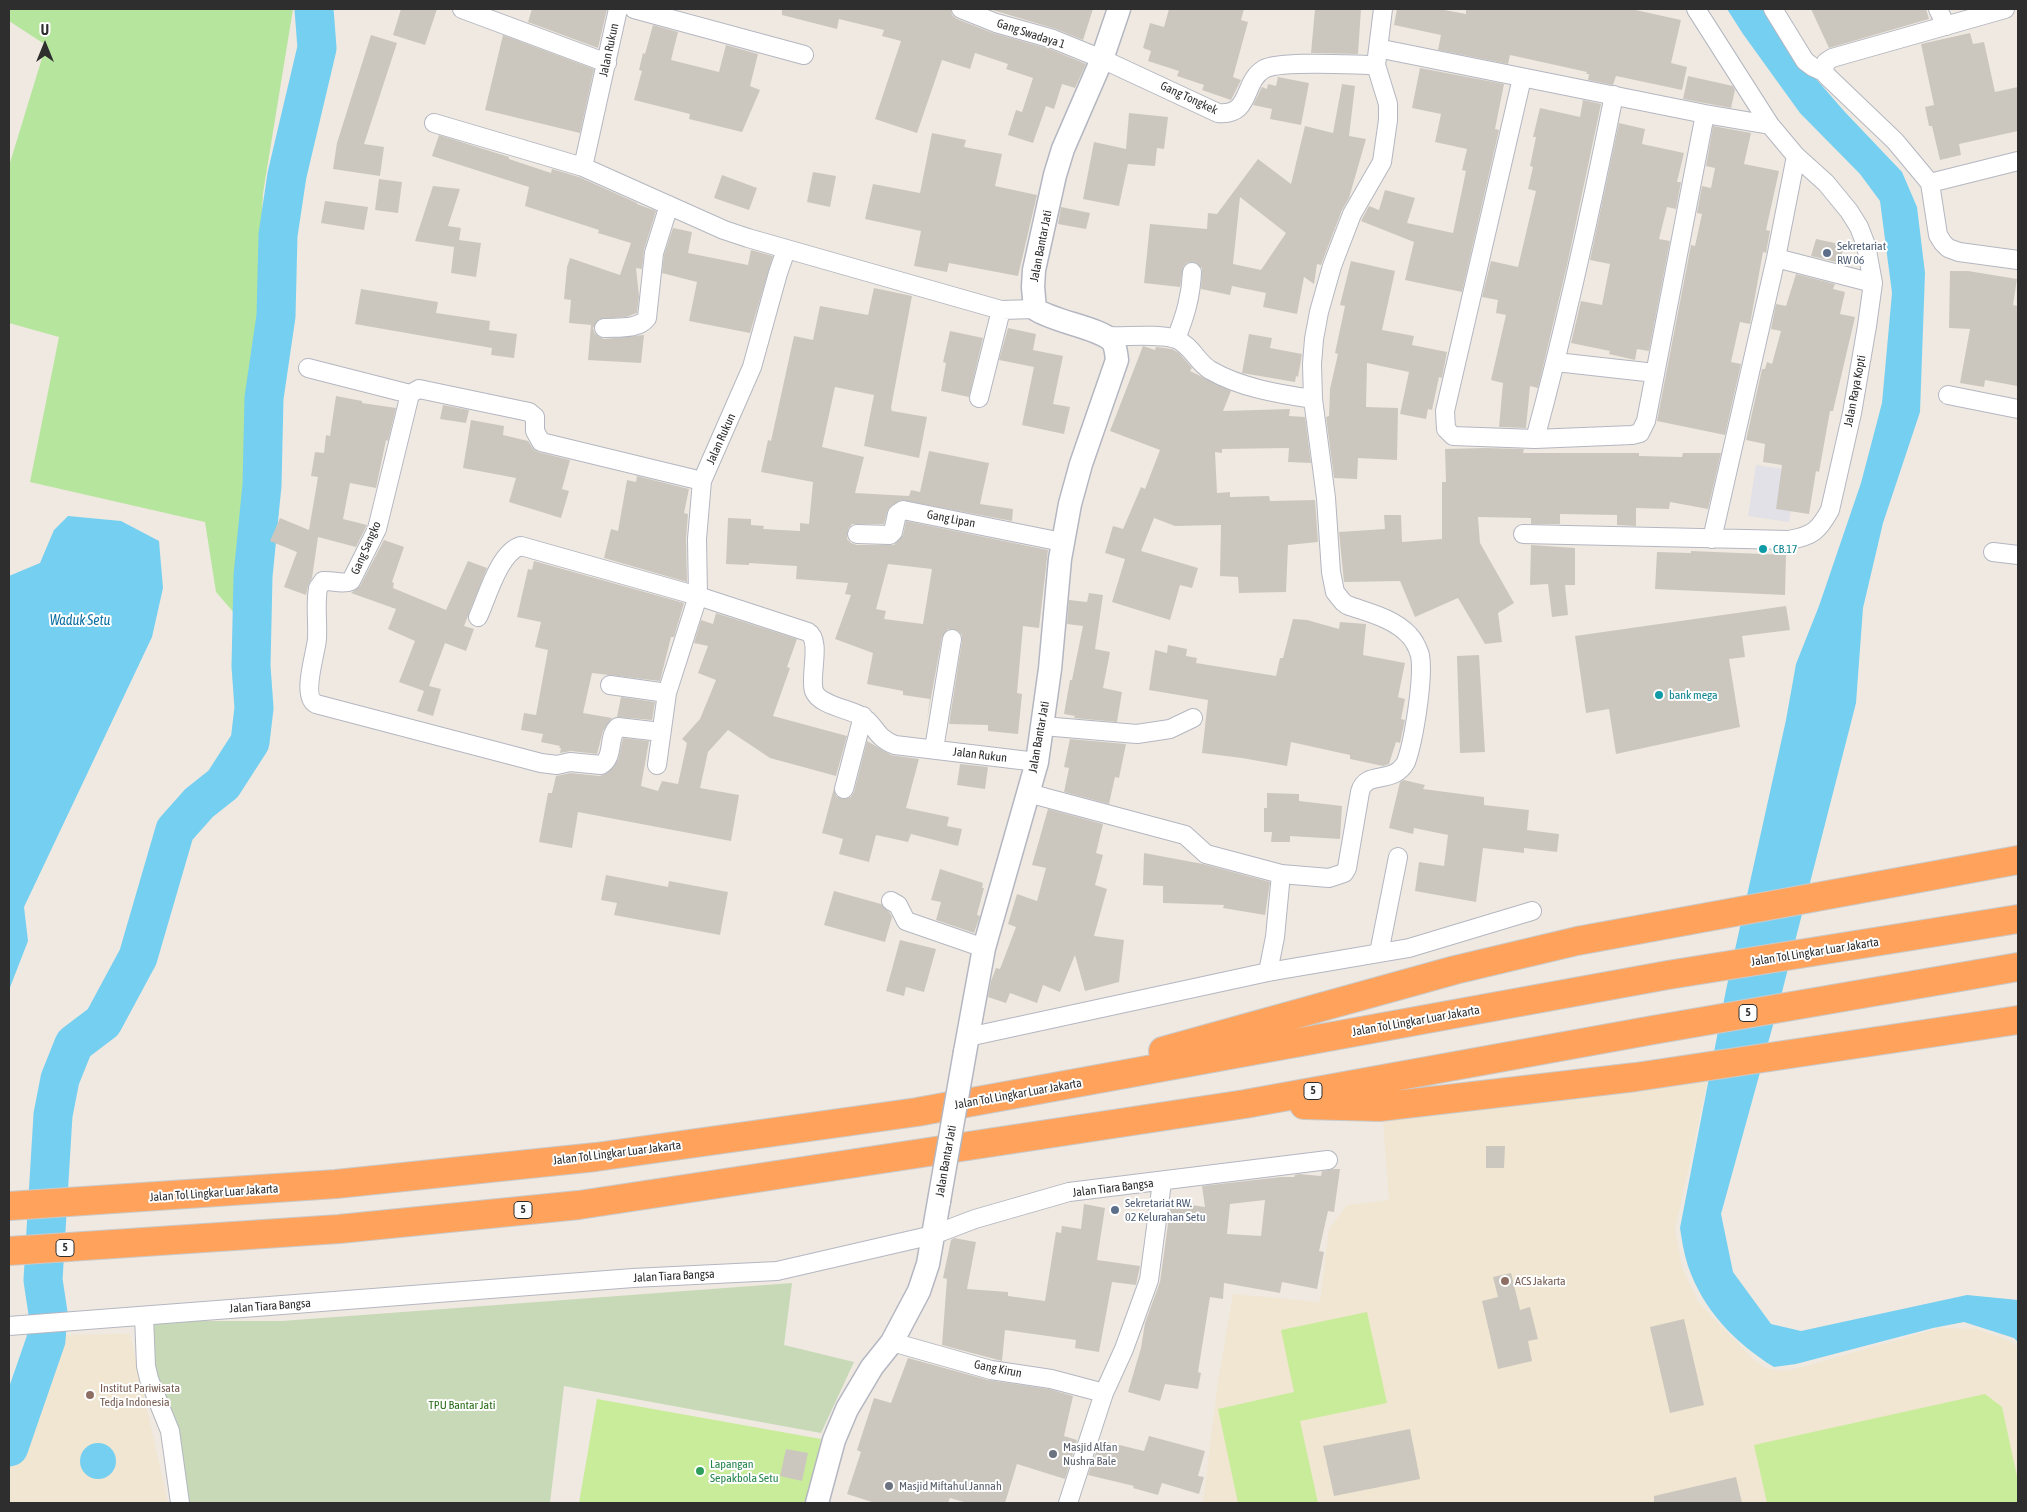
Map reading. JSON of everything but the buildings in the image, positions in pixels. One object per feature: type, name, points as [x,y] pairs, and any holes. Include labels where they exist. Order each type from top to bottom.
[{"type":"highway","points":[[998,1097],[1455,970],[1577,941],[2018,860]]},
{"type":"highway","name":"Jalan Tol Lingkar Luar Jakarta","points":[[9,1206],[336,1184],[596,1157],[917,1112],[1668,975],[2013,919]]},
{"type":"highway","name":"5","points":[[9,1251],[339,1229],[579,1204],[1245,1104],[1843,996],[2015,967]]},
{"type":"highway","points":[[1245,1104],[1379,1107],[1636,1077],[2018,1020]]},
{"type":"street","points":[[462,9],[607,63]]},
{"type":"street","name":"Jalan Rukun","points":[[582,167],[618,9]]},
{"type":"street","points":[[634,9],[804,55]]},
{"type":"street","name":"Gang Swadaya 1","points":[[961,9],[996,23],[1052,39],[1102,59]]},
{"type":"street","name":"Jalan Bantar Jati","points":[[1036,309],[1033,287],[1034,270],[1055,175],[1063,150],[1102,59],[1119,9]]},
{"type":"street","points":[[1028,793],[1185,835],[1206,854],[1282,874],[1321,878],[1337,877],[1344,873],[1350,861],[1361,787],[1368,780],[1396,774],[1406,762],[1417,709],[1420,655],[1410,636],[1399,627],[1385,618],[1348,605],[1335,592],[1331,572],[1326,498],[1313,399],[1312,364],[1314,339],[1324,291],[1352,214],[1382,162],[1388,120],[1388,104],[1376,65],[1383,9]]},
{"type":"street","name":"Jalan Raya Kopti","points":[[1523,534],[1789,540],[1803,538],[1814,533],[1830,510],[1866,336],[1873,283],[1866,245],[1859,227],[1849,211],[1826,183],[1796,156],[1770,125],[1696,9]]},
{"type":"street","points":[[1773,9],[1805,61],[1824,72],[1895,141],[1930,183],[1938,235],[1943,243],[1948,248],[1959,252],[2018,260]]},
{"type":"street","points":[[1938,9],[1946,26]]},
{"type":"street","points":[[1824,72],[1826,62],[1832,58],[2005,9]]},
{"type":"street","points":[[1386,50],[1705,114],[1770,125]]},
{"type":"street","name":"Gang Tongkek","points":[[1102,59],[1172,90],[1206,108],[1225,113],[1231,113],[1240,107],[1259,72],[1272,66],[1288,64],[1376,65]]},
{"type":"street","points":[[1522,78],[1445,411],[1446,429],[1453,436],[1535,439],[1632,435],[1640,433],[1646,421],[1705,114]]},
{"type":"street","points":[[1535,439],[1556,362],[1593,200],[1614,95]]},
{"type":"street","points":[[434,123],[582,167],[724,230],[786,250],[1001,310],[1036,309],[1053,318],[1107,336],[1176,339],[1210,370],[1248,385],[1281,394],[1313,399]]},
{"type":"street","points":[[1712,539],[1776,258],[1796,156]]},
{"type":"street","points":[[1930,183],[2018,161]]},
{"type":"street","points":[[604,328],[633,326],[647,318],[654,254],[669,205]]},
{"type":"street","name":"Jalan Rukun","points":[[786,250],[752,367],[702,481],[697,539],[698,596],[812,634],[814,642],[814,693],[822,700],[863,716],[886,742],[895,745],[1037,762]]},
{"type":"street","points":[[1776,258],[1873,283]]},
{"type":"street","points":[[1176,339],[1189,303],[1192,272]]},
{"type":"street","points":[[979,398],[1001,310]]},
{"type":"street","name":"Jalan Bantar Jati","points":[[818,1503],[834,1440],[847,1409],[872,1367],[892,1342],[925,1276],[984,948],[1037,762],[1054,638],[1062,542],[1081,464],[1115,369],[1116,351],[1113,342],[1107,336]]},
{"type":"street","points":[[1556,362],[1654,373]]},
{"type":"street","points":[[308,368],[410,394],[414,390],[426,389],[529,412],[535,417],[535,431],[541,442],[702,481]]},
{"type":"street","name":"Gang Sangko","points":[[410,394],[377,529],[352,581],[346,583],[332,580],[323,581],[318,588],[317,640],[310,683],[310,696],[313,702],[324,707],[549,765],[570,762],[601,765],[610,753],[614,730],[618,727],[661,732]]},
{"type":"street","points":[[1948,395],[2018,409]]},
{"type":"street","name":"Gang Lipan","points":[[857,534],[890,536],[893,532],[897,514],[903,510],[1062,542]]},
{"type":"street","points":[[478,617],[503,560],[515,548],[521,546],[698,596],[667,693],[657,765]]},
{"type":"street","points":[[1993,552],[2018,555]]},
{"type":"street","points":[[934,749],[952,639]]},
{"type":"street","points":[[610,685],[667,693]]},
{"type":"street","points":[[844,790],[863,716]]},
{"type":"street","points":[[1043,726],[1137,734],[1170,729],[1193,718]]},
{"type":"street","points":[[1379,953],[1398,856]]},
{"type":"street","points":[[1268,972],[1275,937],[1282,874]]},
{"type":"street","points":[[891,900],[898,905],[906,921],[984,948]]},
{"type":"street","points":[[966,1045],[1268,972],[1408,948],[1532,911]]},
{"type":"street","name":"Jalan Tiara Bangsa","points":[[9,1326],[28,1323],[144,1316],[633,1278],[777,1271],[933,1235],[976,1219],[1069,1192],[1328,1160]]},
{"type":"street","points":[[1068,1503],[1104,1393],[1124,1349],[1149,1280],[1162,1182]]},
{"type":"street","points":[[144,1316],[146,1366],[149,1379],[170,1431],[180,1503]]},
{"type":"street","name":"Gang Kirun","points":[[892,1342],[991,1370],[1051,1379],[1104,1393]]},
{"type":"shaded area","points":[[1756,465],[1797,471],[1789,522],[1748,516]]},
{"type":"shaded area","name":"ACS Jakarta","points":[[1708,1078],[1675,1230],[1682,1267],[1698,1302],[1751,1357],[1765,1368],[1778,1371],[1795,1369],[1940,1328],[1977,1329],[2010,1341],[2018,1348],[2018,1503],[1203,1503],[1218,1382],[1233,1294],[1320,1302],[1329,1229],[1347,1205],[1389,1200],[1383,1121]]},
{"type":"shaded area","name":"Institut Pariwisata Tedja Indonesia","points":[[130,1334],[168,1503],[9,1503],[9,1460],[15,1455],[57,1335]]},
{"type":"green space","points":[[9,9],[293,9],[263,193],[256,342],[235,614],[216,592],[205,522],[30,482],[59,337],[9,323],[9,166],[46,45],[9,21]]},
{"type":"green space","name":"TPU Bantar Jati","points":[[792,1283],[784,1345],[854,1362],[821,1433],[564,1386],[550,1503],[188,1503],[151,1363],[150,1321],[282,1321]]},
{"type":"green space","points":[[1367,1312],[1387,1403],[1300,1421],[1318,1503],[1238,1503],[1218,1409],[1294,1392],[1281,1330]]},
{"type":"green space","points":[[1985,1394],[2002,1407],[2018,1481],[2018,1503],[1767,1503],[1754,1445]]},
{"type":"green space","name":"Lapangan Sepakbola Setu","points":[[597,1399],[821,1439],[810,1503],[579,1503]]},
{"type":"water","points":[[1727,9],[1768,9],[1797,57],[1844,111],[1902,172],[1917,207],[1925,273],[1920,412],[1883,523],[1863,608],[1856,703],[1781,996],[1721,1214],[1733,1272],[1771,1324],[1801,1331],[1967,1295],[2018,1300],[2018,1342],[2014,1338],[1964,1322],[1933,1328],[1796,1364],[1774,1367],[1746,1347],[1722,1324],[1702,1297],[1694,1282],[1684,1252],[1680,1228],[1726,990],[1786,720],[1796,664],[1819,606],[1861,483],[1882,403],[1892,293],[1880,201],[1860,174],[1800,113]]},
{"type":"water","name":"Waduk Setu","points":[[68,516],[121,521],[159,541],[163,588],[152,637],[24,907],[28,941],[9,990],[9,576],[40,563],[54,530]]},
{"type":"water","points":[[98,1443],[105,1444],[111,1448],[115,1454],[115,1468],[111,1474],[105,1478],[98,1479],[91,1478],[85,1474],[81,1468],[80,1461],[81,1454],[85,1448],[91,1444]]},
{"type":"waterway","points":[[9,1447],[46,1340],[48,1313],[43,1280],[53,1115],[60,1079],[74,1044],[103,1022],[138,957],[175,830],[199,803],[223,784],[250,742],[254,708],[251,666],[253,576],[262,485],[264,398],[276,316],[278,235],[287,175],[317,48],[314,9]]},
{"type":"place","name":"Sekretariat RW 06","points":[[1827,253]]},
{"type":"place","name":"CB.17","points":[[1763,549]]},
{"type":"place","name":"bank mega","points":[[1659,695]]},
{"type":"place","name":"Sekretariat RW. 02 Kelurahan Setu","points":[[1115,1210]]},
{"type":"place","name":"ACS Jakarta","points":[[1505,1281]]},
{"type":"place","name":"Institut Pariwisata Tedja Indonesia","points":[[90,1395]]},
{"type":"place","name":"Masjid Alfan Nushra Bale","points":[[1053,1454]]},
{"type":"place","name":"Lapangan Sepakbola Setu","points":[[700,1471]]},
{"type":"place","name":"Masjid Miftahul Jannah","points":[[889,1486]]}]
